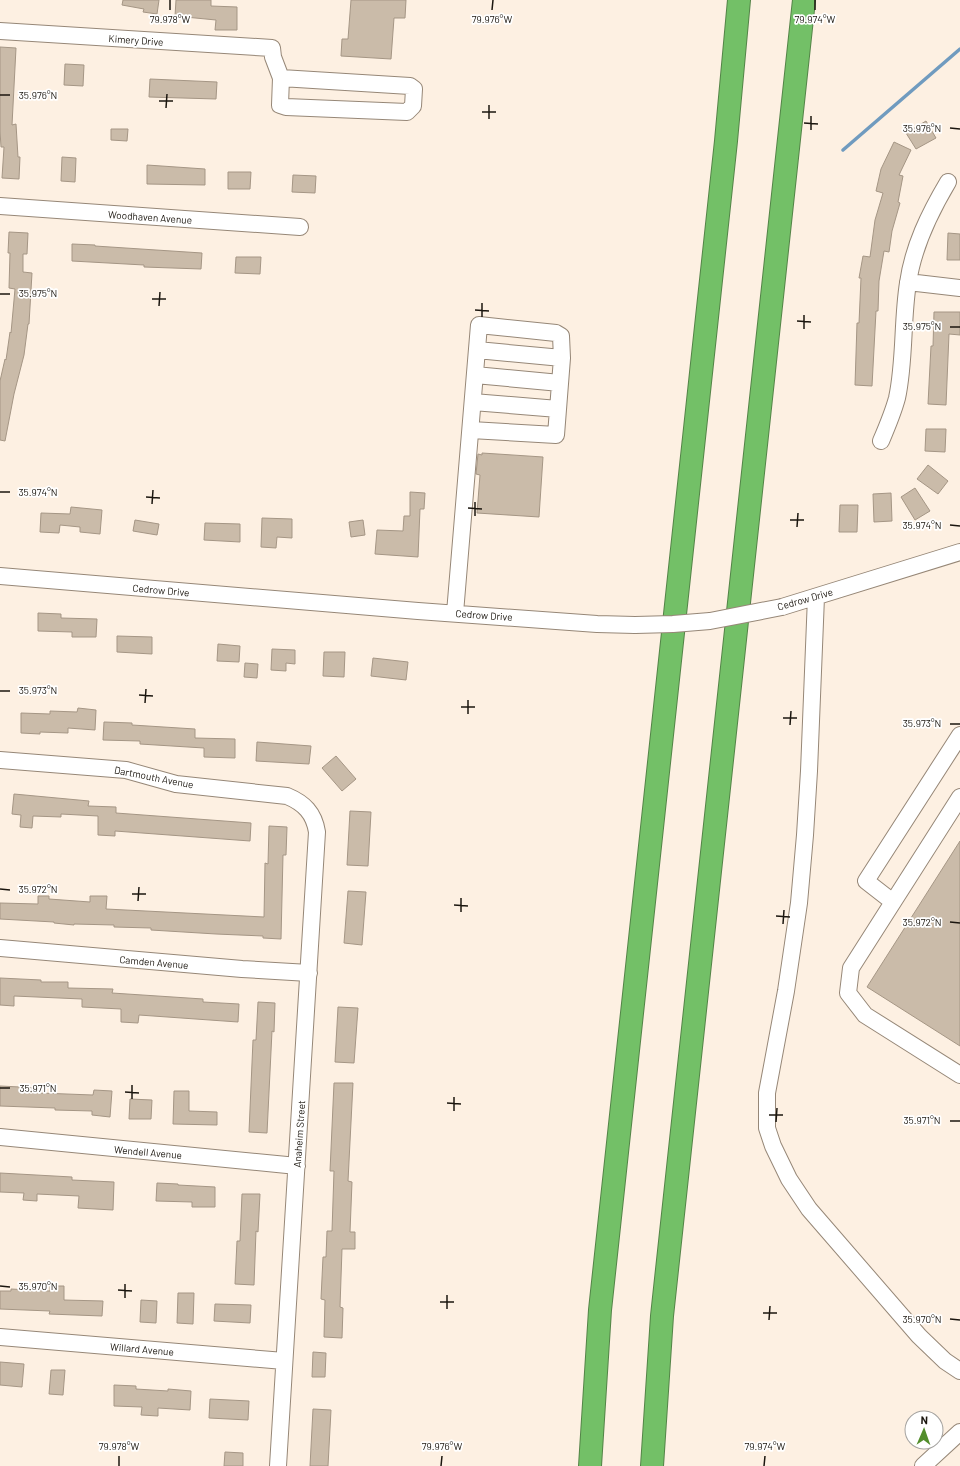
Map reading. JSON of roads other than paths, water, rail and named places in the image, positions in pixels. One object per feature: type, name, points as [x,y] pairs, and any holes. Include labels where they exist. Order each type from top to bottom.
[{"type":"highway","points":[[590,1466],[600,1310],[724,157],[739,0]]},
{"type":"highway","points":[[652,1466],[663,1308],[804,0]]},
{"type":"street","name":"Kimery Drive","points":[[0,31],[272,48],[273,57],[281,78]]},
{"type":"street","points":[[281,78],[410,86],[414,89],[413,106],[407,112],[286,107],[280,105],[281,78]]},
{"type":"street","points":[[881,441],[890,421],[897,398],[900,381],[908,282],[914,254],[924,227],[948,182]]},
{"type":"street","name":"Woodhaven Avenue","points":[[0,206],[300,227]]},
{"type":"street","points":[[908,282],[960,288]]},
{"type":"street","points":[[455,613],[470,430],[473,402],[479,325],[556,333],[561,336],[562,358],[556,435],[470,430]]},
{"type":"street","points":[[477,350],[562,358]]},
{"type":"street","points":[[475,375],[560,383]]},
{"type":"street","points":[[473,402],[558,409]]},
{"type":"street","name":"Cedrow Drive","points":[[0,576],[597,624],[635,625],[673,624],[710,620],[782,607],[960,552]]},
{"type":"street","points":[[816,597],[808,771],[800,888],[786,991],[767,1093],[767,1128],[773,1146],[789,1179],[809,1209],[919,1336],[945,1362],[960,1371]]},
{"type":"street","points":[[893,902],[866,881],[960,735]]},
{"type":"street","name":"Dartmouth Avenue","points":[[0,760],[126,770],[176,784],[287,796],[298,800],[305,806]]},
{"type":"street","points":[[960,798],[851,968],[848,993],[865,1015],[960,1075]]},
{"type":"street","name":"Anaheim Street","points":[[278,1466],[317,832],[316,823],[311,813],[305,806]]},
{"type":"street","name":"Camden Avenue","points":[[0,948],[242,970],[309,973]]},
{"type":"street","name":"Wendell Avenue","points":[[0,1138],[296,1166]]},
{"type":"street","name":"Willard Avenue","points":[[0,1337],[284,1361]]},
{"type":"street","points":[[922,1466],[960,1432]]},
{"type":"waterway","points":[[843,150],[960,49]]}]
